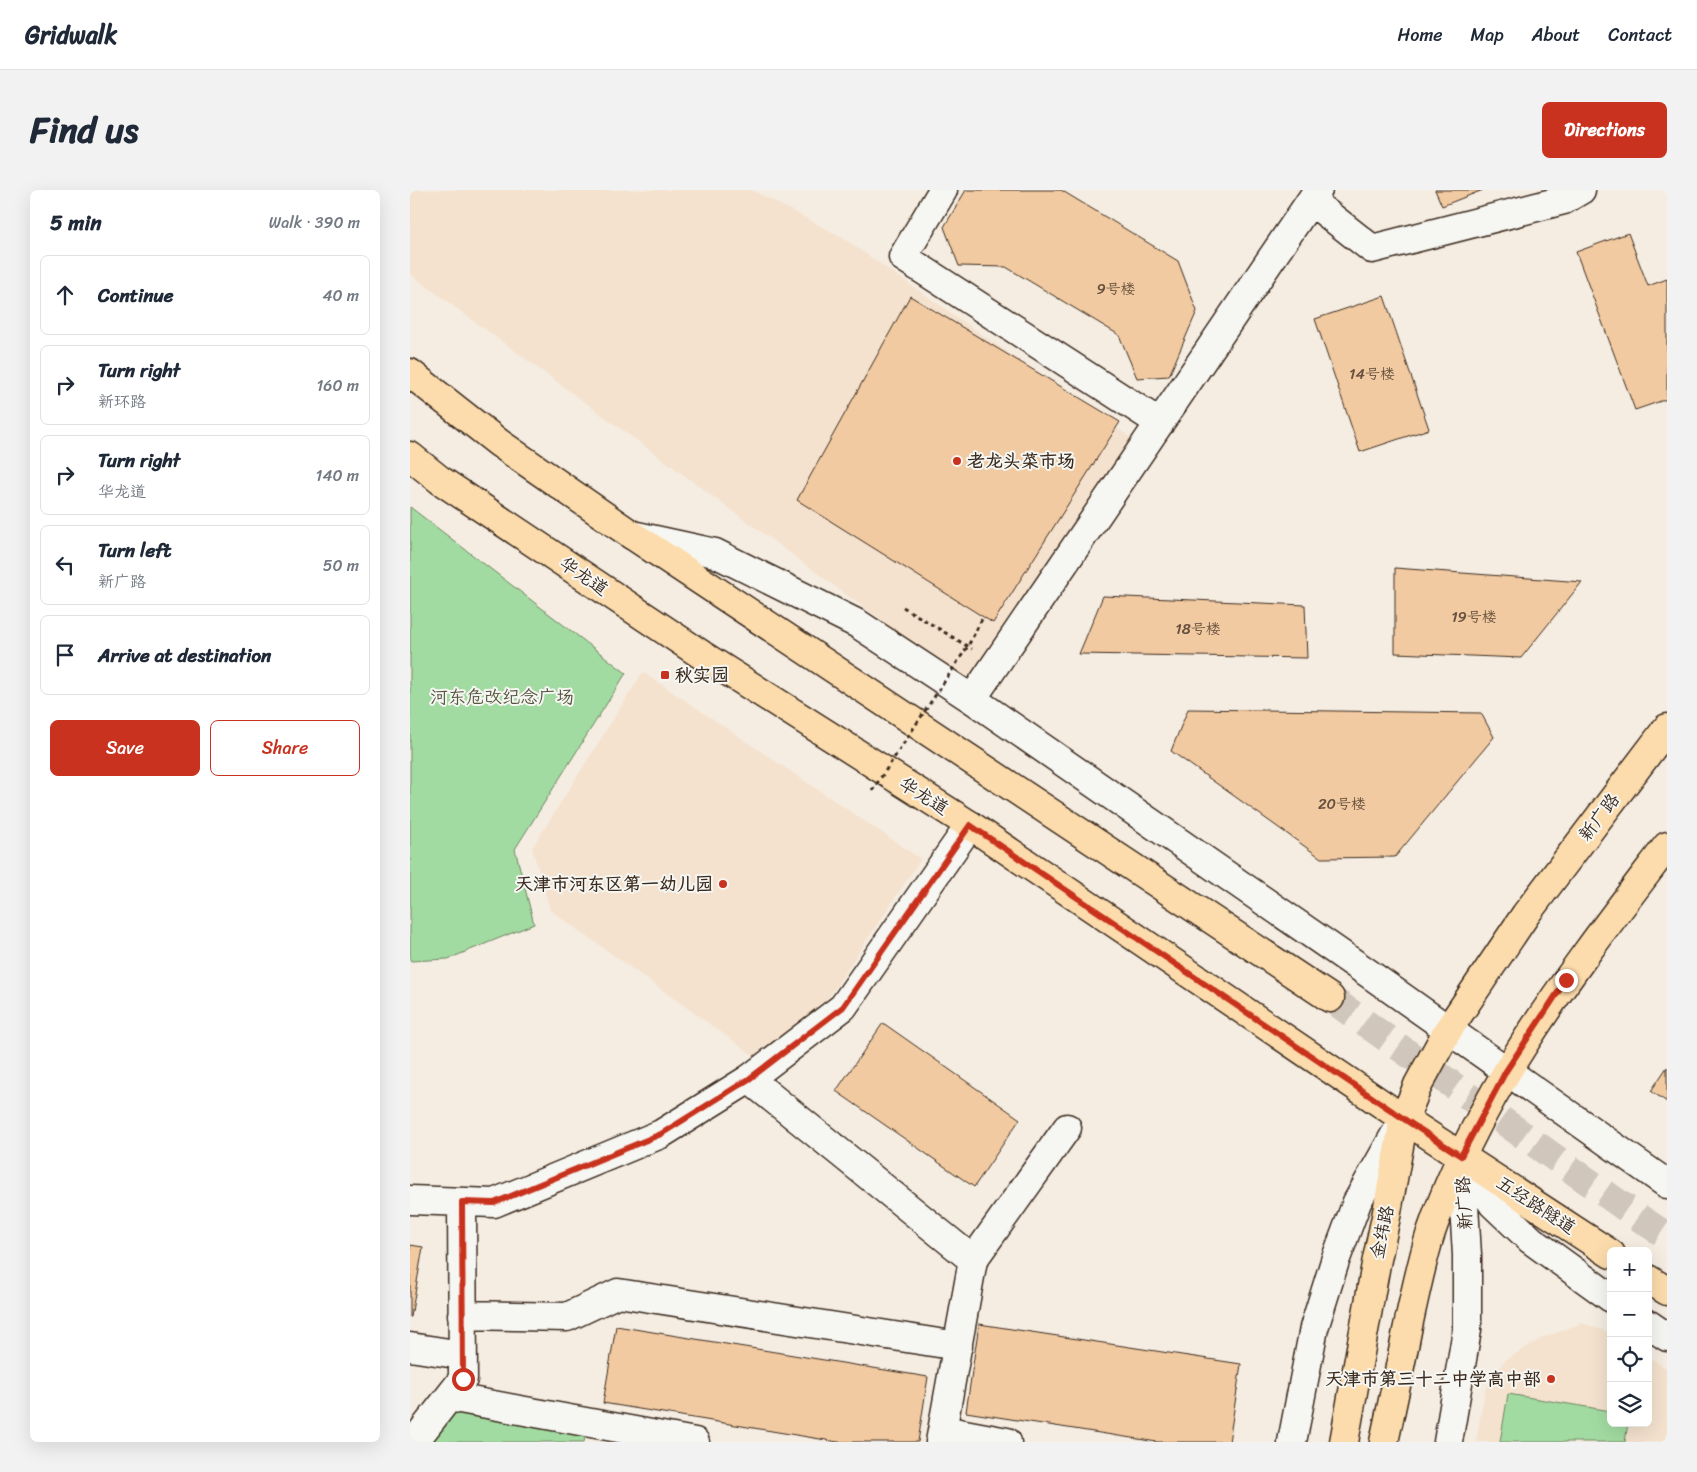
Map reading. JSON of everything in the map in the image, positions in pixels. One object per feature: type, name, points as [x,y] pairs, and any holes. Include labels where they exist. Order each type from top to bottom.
[{"type":"main road","points":[[410,373],[499,443],[632,535],[1330,998]]},
{"type":"main road","name":"华龙道","points":[[410,456],[440,480],[702,655],[970,825],[1461,1156]]},
{"type":"main road","name":"新广路","points":[[1448,1030],[1526,914],[1667,728]]},
{"type":"main road","name":"新广路","points":[[1461,1156],[1506,1071],[1566,980],[1667,846]]},
{"type":"main road","name":"金纬路","points":[[1344,1442],[1404,1119],[1418,1086],[1448,1030]]},
{"type":"main road","points":[[1384,1442],[1419,1277],[1431,1232],[1461,1156]]},
{"type":"main road","name":"五经路隧道","points":[[1461,1156],[1607,1251]]},
{"type":"main road","points":[[1652,1282],[1667,1291]]},
{"type":"street","points":[[944,190],[903,257],[1160,423]]},
{"type":"street","points":[[972,699],[1315,195],[1372,249],[1564,200],[1581,190]]},
{"type":"street","points":[[632,535],[715,553],[858,624],[972,699],[1368,973],[1667,1184]]},
{"type":"street","points":[[410,1200],[494,1203],[661,1134],[749,1079],[843,1007],[970,825]]},
{"type":"street","points":[[749,1079],[972,1260]]},
{"type":"street","points":[[1292,1442],[1314,1328],[1336,1261],[1357,1202],[1404,1119]]},
{"type":"street","points":[[1006,1442],[942,1436],[972,1260],[1067,1128]]},
{"type":"street","points":[[1461,1156],[1493,1204],[1531,1240],[1607,1295]]},
{"type":"street","name":"新广路","points":[[1448,1442],[1467,1330],[1467,1255],[1461,1156]]},
{"type":"street","points":[[414,1442],[463,1379],[462,1202]]},
{"type":"street","points":[[462,1315],[567,1318],[618,1293],[958,1346]]},
{"type":"street","points":[[1652,1327],[1667,1338]]},
{"type":"street","points":[[410,1347],[462,1355]]},
{"type":"street","points":[[449,1397],[695,1442]]},
{"type":"path","points":[[904,607],[996,664]]},
{"type":"path","points":[[872,792],[968,646],[983,617]]},
{"type":"shaded area","points":[[410,190],[752,190],[840,236],[1137,442],[968,684],[410,274]]},
{"type":"shaded area","name":"天津市河东区第一幼儿园","points":[[643,672],[921,859],[829,997],[760,1060],[550,910],[532,848]]},
{"type":"shaded area","name":"天津市第三十二中学高中部","points":[[1582,1323],[1607,1332],[1607,1427],[1652,1427],[1652,1359],[1667,1369],[1667,1442],[1476,1442],[1485,1390],[1505,1360],[1544,1337]]},
{"type":"green space","name":"河东危改纪念广场","points":[[410,507],[626,673],[515,849],[534,924],[448,959],[410,961]]},
{"type":"green space","points":[[1508,1394],[1607,1410],[1607,1427],[1627,1427],[1625,1442],[1500,1442]]},
{"type":"green space","points":[[450,1403],[587,1429],[584,1442],[417,1442]]},
{"type":"building","points":[[966,190],[1061,190],[1178,261],[1197,311],[1169,376],[1137,378],[1119,335],[1006,267],[959,266],[944,227]]},
{"type":"building","points":[[1435,190],[1483,190],[1442,206]]},
{"type":"building","points":[[1628,233],[1648,286],[1667,279],[1667,399],[1635,410],[1576,252]]},
{"type":"building","name":"老龙头菜市场","points":[[910,296],[1120,422],[993,623],[797,500]]},
{"type":"building","points":[[1384,296],[1429,429],[1360,452],[1315,319]]},
{"type":"building","points":[[1395,568],[1582,582],[1521,658],[1395,653]]},
{"type":"building","points":[[1103,596],[1305,605],[1307,658],[1079,654]]},
{"type":"building","points":[[1188,709],[1481,713],[1494,737],[1395,857],[1321,858],[1171,751]]},
{"type":"building","points":[[883,1023],[1020,1119],[974,1187],[836,1091]]},
{"type":"building","points":[[1667,1067],[1667,1102],[1651,1091]]},
{"type":"building","points":[[410,1245],[423,1247],[411,1317],[410,1317]]},
{"type":"building","points":[[979,1324],[1241,1364],[1229,1442],[1157,1442],[966,1412]]},
{"type":"building","points":[[616,1326],[928,1377],[918,1442],[838,1442],[603,1403]]},
{"type":"tunnel","points":[[1330,998],[1667,1236]]},
{"type":"place","name":"老龙头菜市场","points":[[957,461]]},
{"type":"place","name":"秋实园","points":[[665,675]]},
{"type":"place","name":"天津市河东区第一幼儿园","points":[[723,884]]},
{"type":"place","name":"天津市第三十二中学高中部","points":[[1551,1379]]},
{"type":"route","points":[[463,1379],[462,1202],[494,1203],[661,1134],[749,1079],[843,1007],[970,825],[1461,1156],[1506,1071],[1566,980]]}]
